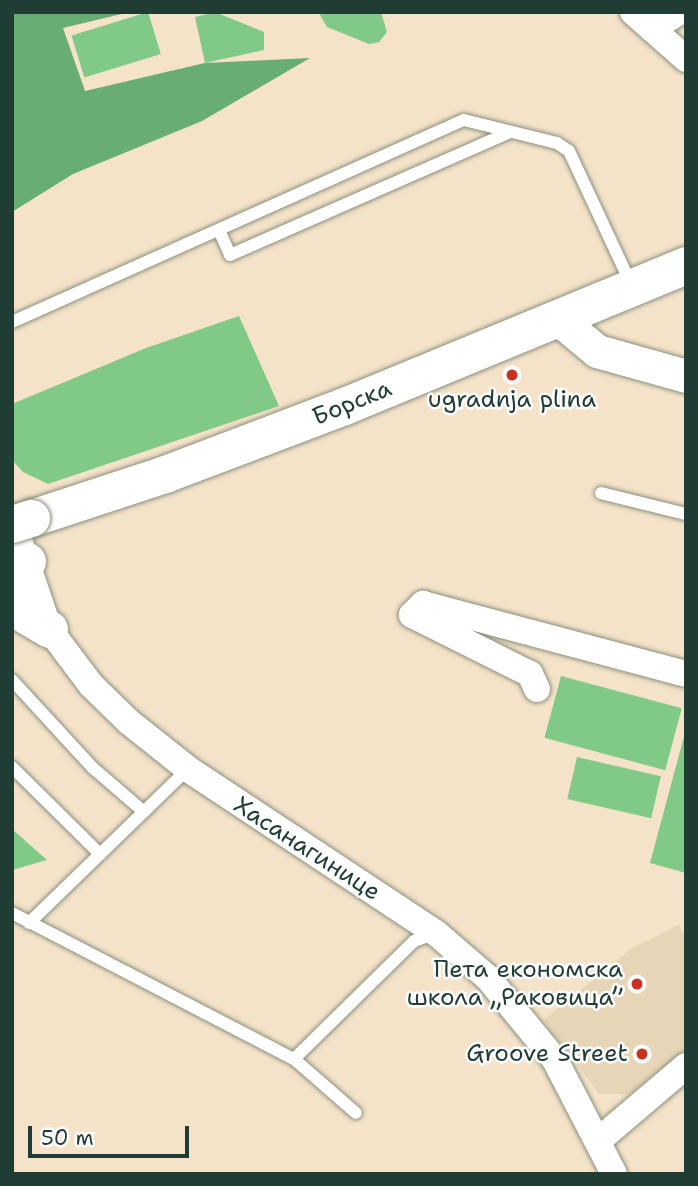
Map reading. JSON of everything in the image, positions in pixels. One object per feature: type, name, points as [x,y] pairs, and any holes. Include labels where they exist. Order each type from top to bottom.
[{"type":"main road","name":"Борска","points":[[18,520],[168,483],[347,415],[558,318],[686,265]]},
{"type":"main road","points":[[12,607],[49,629]]},
{"type":"street","points":[[643,21],[679,12]]},
{"type":"street","points":[[643,21],[686,59]]},
{"type":"street","points":[[558,318],[597,351],[686,376]]},
{"type":"street","name":"Хасанагинице","points":[[18,520],[20,574],[49,629],[111,706],[188,769],[436,933],[510,1001],[555,1060],[599,1140],[614,1174]]},
{"type":"street","points":[[537,689],[530,674],[412,615],[423,604],[686,674]]},
{"type":"street","points":[[599,1140],[686,1066]]},
{"type":"lane","points":[[12,322],[464,120],[557,143],[569,151],[633,288]]},
{"type":"lane","points":[[219,230],[230,255],[510,132]]},
{"type":"lane","points":[[601,493],[686,514]]},
{"type":"lane","points":[[12,680],[93,768],[144,812]]},
{"type":"lane","points":[[12,767],[100,854]]},
{"type":"lane","points":[[29,923],[188,769]]},
{"type":"lane","points":[[12,913],[295,1059],[356,1113]]},
{"type":"lane","points":[[295,1059],[414,942],[436,933]]},
{"type":"shaded area","name":"Пета економска школа „Раковица”","points":[[678,925],[686,935],[686,1050],[629,1094],[599,1094],[544,1020],[631,949]]},
{"type":"green space","points":[[12,12],[130,12],[63,28],[85,91],[205,63],[310,58],[202,121],[73,174],[12,212]]},
{"type":"green space","points":[[148,12],[161,54],[84,77],[71,35]]},
{"type":"green space","points":[[215,12],[264,32],[264,50],[205,63],[195,17]]},
{"type":"green space","points":[[381,12],[387,32],[379,42],[369,44],[327,27],[319,13]]},
{"type":"green space","points":[[239,316],[279,406],[48,484],[23,472],[12,460],[12,404],[146,348]]},
{"type":"green space","points":[[561,676],[682,708],[665,770],[544,738]]},
{"type":"green space","points":[[686,729],[686,873],[650,863]]},
{"type":"green space","points":[[577,757],[661,776],[651,818],[567,799]]},
{"type":"green space","points":[[12,829],[47,860],[12,870]]},
{"type":"place","name":"ugradnja plina","points":[[512,375]]},
{"type":"place","name":"Пета економска школа „Раковица”","points":[[637,984]]},
{"type":"place","name":"Groove Street","points":[[642,1054]]}]
